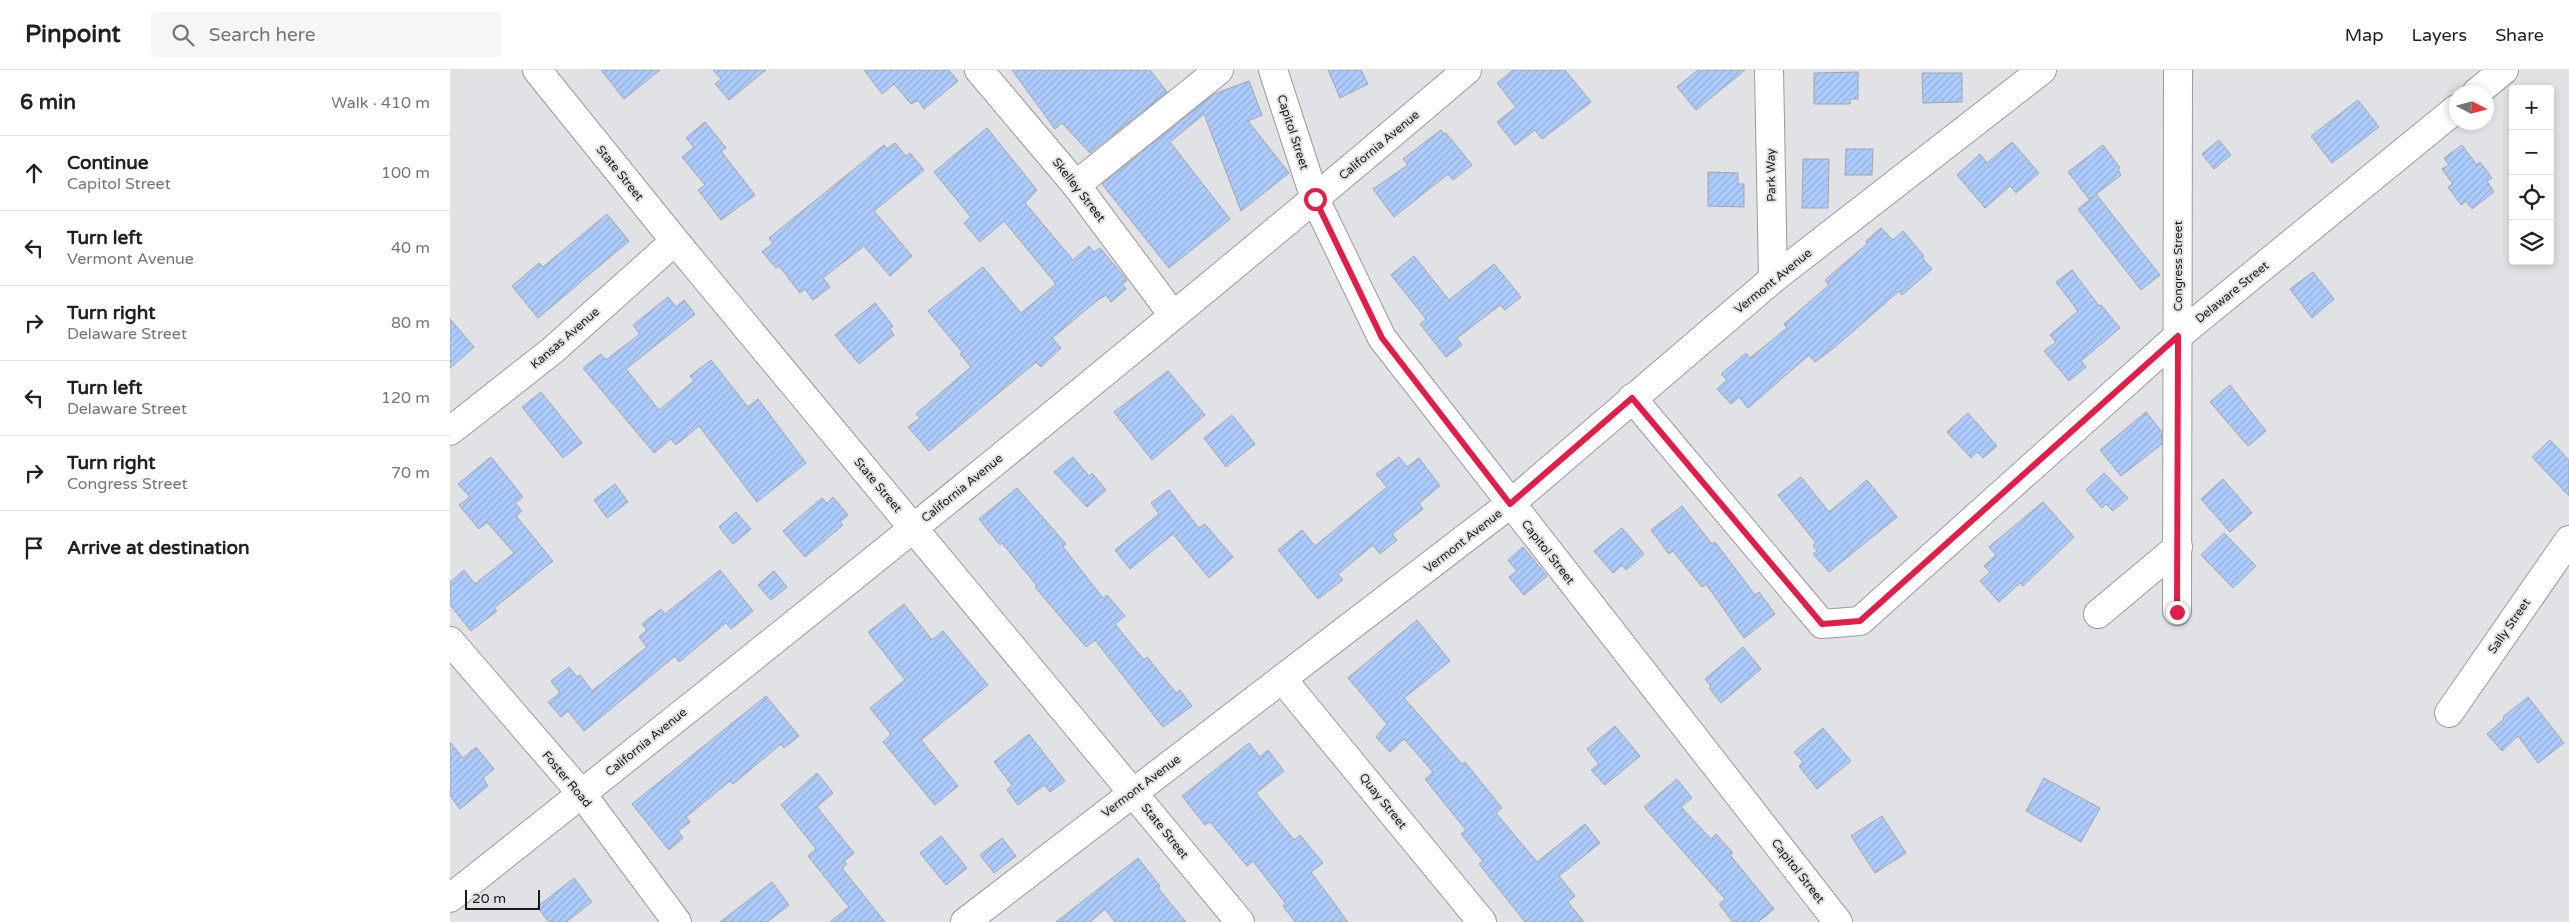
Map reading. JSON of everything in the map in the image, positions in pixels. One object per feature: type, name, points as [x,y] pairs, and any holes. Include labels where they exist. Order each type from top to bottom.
[{"type":"street","name":"State Street","points":[[537,70],[675,241],[1240,922]]},
{"type":"street","name":"Skelley Street","points":[[979,70],[1076,185],[1173,315]]},
{"type":"street","points":[[1076,185],[1219,70]]},
{"type":"street","name":"Capitol Street","points":[[1273,70],[1315,199],[1382,338],[1838,922]]},
{"type":"street","name":"California Avenue","points":[[450,898],[913,527],[1315,199],[1467,70]]},
{"type":"street","name":"Park Way","points":[[1769,70],[1773,279]]},
{"type":"street","name":"Vermont Avenue","points":[[965,922],[1132,792],[1283,680],[1510,504],[1773,279],[2042,70]]},
{"type":"street","name":"Congress Street","points":[[2177,612],[2178,70]]},
{"type":"street","points":[[2486,85],[2504,70]]},
{"type":"street","name":"Delaware Street","points":[[1632,398],[1822,624],[1860,621],[2178,336],[2449,115]]},
{"type":"street","name":"Kansas Avenue","points":[[450,431],[553,350],[675,241]]},
{"type":"street","name":"Sally Street","points":[[2449,713],[2569,540]]},
{"type":"street","points":[[2098,614],[2178,547]]},
{"type":"street","name":"Foster Road","points":[[450,641],[582,794],[677,922]]},
{"type":"street","name":"Quay Street","points":[[1283,680],[1482,922]]},
{"type":"building","points":[[601,70],[660,70],[624,99]]},
{"type":"building","points":[[713,70],[766,70],[729,100],[715,84],[721,79]]},
{"type":"building","points":[[864,70],[949,70],[958,81],[924,109],[918,100],[911,104],[894,84],[882,94]]},
{"type":"building","points":[[1012,70],[1150,70],[1167,92],[1090,153],[1062,123],[1055,129]]},
{"type":"building","points":[[1328,70],[1361,70],[1368,84],[1340,98]]},
{"type":"building","points":[[1513,70],[1565,70],[1591,102],[1542,139],[1535,130],[1515,145],[1497,122],[1516,107],[1497,83]]},
{"type":"building","points":[[1698,70],[1745,70],[1696,110],[1677,87]]},
{"type":"building","points":[[1858,72],[1858,99],[1850,99],[1850,104],[1814,104],[1814,73]]},
{"type":"building","points":[[1922,73],[1962,73],[1962,102],[1923,103]]},
{"type":"building","points":[[1249,81],[1262,115],[1248,121],[1289,173],[1241,211],[1204,114],[1170,142],[1230,219],[1169,268],[1102,184],[1214,94]]},
{"type":"building","points":[[2358,100],[2379,127],[2332,163],[2311,136]]},
{"type":"building","points":[[705,122],[726,148],[721,151],[755,195],[721,220],[698,190],[705,185],[682,157],[694,147],[686,138]]},
{"type":"building","points":[[987,128],[1037,190],[1025,203],[1073,260],[1089,246],[1094,252],[1100,248],[1127,280],[1122,284],[1126,289],[1111,302],[1106,295],[1099,299],[1052,338],[1061,348],[1041,367],[1036,362],[929,451],[908,427],[920,418],[916,414],[971,367],[960,354],[962,352],[928,311],[983,267],[1021,313],[1056,284],[1004,221],[980,242],[964,223],[971,217],[934,172]]},
{"type":"building","points":[[1441,130],[1444,134],[1446,133],[1472,165],[1453,180],[1448,174],[1394,217],[1373,189],[1408,165],[1403,159]]},
{"type":"building","points":[[2219,140],[2231,155],[2214,169],[2202,154]]},
{"type":"building","points":[[2012,142],[2039,173],[2016,193],[2010,186],[1985,208],[1957,175],[1980,154],[1987,163]]},
{"type":"building","points":[[895,143],[906,156],[910,153],[924,170],[874,211],[912,256],[890,276],[864,246],[823,278],[830,287],[813,300],[805,289],[800,293],[779,266],[776,268],[762,252],[773,243],[769,238],[884,145],[887,149]]},
{"type":"building","points":[[2103,145],[2120,168],[2118,170],[2121,175],[2096,194],[2160,275],[2141,290],[2078,209],[2093,197],[2089,199],[2068,172]]},
{"type":"building","points":[[2462,145],[2477,165],[2480,162],[2492,178],[2487,181],[2494,192],[2472,209],[2466,201],[2461,205],[2448,187],[2453,184],[2442,169],[2449,165],[2444,158]]},
{"type":"building","points":[[1846,149],[1873,149],[1872,175],[1845,175]]},
{"type":"building","points":[[1803,159],[1829,159],[1828,208],[1802,208]]},
{"type":"building","points":[[1708,172],[1738,173],[1738,184],[1744,184],[1744,207],[1708,206]]},
{"type":"building","points":[[607,214],[629,241],[538,318],[512,286],[539,263],[543,267]]},
{"type":"building","points":[[1881,228],[1893,240],[1903,231],[1924,256],[1922,258],[1932,269],[1902,295],[1899,291],[1815,362],[1809,355],[1748,408],[1739,397],[1731,404],[1717,389],[1727,380],[1721,374],[1746,353],[1750,358],[1787,328],[1784,324],[1829,285],[1825,280],[1867,244],[1866,241]]},
{"type":"building","points":[[1414,256],[1449,300],[1494,264],[1521,297],[1505,310],[1500,305],[1457,338],[1462,345],[1446,357],[1420,324],[1426,319],[1391,275]]},
{"type":"building","points":[[2072,270],[2099,306],[2101,305],[2120,328],[2081,361],[2086,367],[2069,381],[2044,351],[2056,342],[2050,335],[2078,311],[2056,282]]},
{"type":"building","points":[[2313,272],[2334,299],[2312,318],[2290,289]]},
{"type":"building","points":[[668,297],[676,307],[684,300],[695,314],[626,369],[659,410],[694,381],[690,376],[711,360],[748,407],[758,399],[806,463],[757,502],[699,426],[676,445],[671,439],[654,453],[583,368],[601,354],[606,360],[640,334],[633,325]]},
{"type":"building","points":[[875,303],[893,326],[890,329],[894,335],[859,364],[835,335]]},
{"type":"building","points":[[450,319],[474,347],[450,368]]},
{"type":"building","points":[[1168,371],[1205,415],[1152,460],[1114,412]]},
{"type":"building","points":[[2230,385],[2266,431],[2248,446],[2210,402]]},
{"type":"building","points":[[541,392],[582,443],[563,458],[522,407]]},
{"type":"building","points":[[2146,412],[2162,432],[2162,444],[2121,476],[2100,450]]},
{"type":"building","points":[[1968,413],[1997,446],[1983,458],[1977,452],[1971,458],[1947,432]]},
{"type":"building","points":[[1232,415],[1255,444],[1226,467],[1204,438]]},
{"type":"building","points":[[2550,440],[2569,460],[2569,496],[2532,457]]},
{"type":"building","points":[[491,457],[523,497],[515,503],[522,511],[516,516],[553,561],[494,608],[497,611],[471,631],[450,605],[450,582],[464,570],[475,584],[514,553],[487,522],[479,529],[459,505],[470,497],[458,484]]},
{"type":"building","points":[[1073,457],[1089,476],[1092,473],[1106,490],[1087,507],[1054,472]]},
{"type":"building","points":[[1399,457],[1407,467],[1419,458],[1440,486],[1419,503],[1423,509],[1392,534],[1397,540],[1380,554],[1373,545],[1338,574],[1343,580],[1318,599],[1278,550],[1302,530],[1315,546],[1387,487],[1376,474]]},
{"type":"building","points":[[2104,473],[2128,498],[2113,511],[2106,504],[2102,508],[2086,490]]},
{"type":"building","points":[[1801,477],[1829,512],[1867,480],[1897,517],[1829,572],[1813,554],[1817,551],[1813,546],[1816,543],[1778,495]]},
{"type":"building","points":[[2223,479],[2252,513],[2230,532],[2201,499]]},
{"type":"building","points":[[615,484],[628,502],[607,518],[594,500]]},
{"type":"building","points":[[1017,488],[1066,544],[1063,547],[1103,598],[1107,595],[1125,616],[1115,624],[1144,660],[1147,657],[1176,693],[1180,690],[1192,706],[1163,727],[1095,640],[1086,647],[1035,587],[1037,586],[1002,543],[1000,545],[979,519]]},
{"type":"building","points":[[1169,490],[1199,528],[1205,524],[1233,557],[1209,578],[1173,534],[1130,569],[1115,550],[1159,514],[1151,503]]},
{"type":"building","points":[[833,497],[848,515],[840,522],[843,525],[805,557],[783,531],[822,498],[827,503]]},
{"type":"building","points":[[2043,502],[2074,537],[2023,586],[2020,583],[1999,602],[1980,581],[1990,572],[1984,566],[1996,555],[1989,547]]},
{"type":"building","points":[[1682,506],[1712,544],[1715,542],[1755,595],[1759,592],[1775,614],[1744,638],[1706,584],[1702,587],[1673,551],[1669,554],[1651,530]]},
{"type":"building","points":[[736,512],[751,529],[733,544],[719,527]]},
{"type":"building","points":[[1622,528],[1644,554],[1626,570],[1622,565],[1613,573],[1594,551]]},
{"type":"building","points":[[2224,533],[2256,566],[2233,588],[2201,555]]},
{"type":"building","points":[[1523,547],[1547,576],[1524,595],[1509,577],[1517,571],[1508,560]]},
{"type":"building","points":[[720,570],[753,611],[731,629],[726,623],[679,662],[675,656],[584,731],[568,711],[561,717],[548,702],[560,693],[551,681],[569,667],[577,677],[580,675],[592,691],[647,647],[639,637],[647,630],[642,624],[661,609],[665,614]]},
{"type":"building","points":[[774,571],[787,587],[771,600],[758,585]]},
{"type":"building","points":[[904,604],[932,640],[943,631],[988,685],[921,740],[958,786],[935,805],[883,742],[891,734],[870,708],[905,680],[868,632]]},
{"type":"building","points":[[1417,620],[1450,661],[1404,698],[1462,764],[1465,762],[1502,808],[1496,813],[1537,862],[1585,824],[1600,843],[1559,876],[1575,896],[1568,902],[1584,922],[1525,922],[1479,864],[1483,861],[1461,834],[1466,830],[1425,779],[1433,772],[1404,739],[1390,752],[1376,737],[1387,724],[1348,678]]},
{"type":"building","points":[[1743,647],[1761,669],[1721,703],[1709,688],[1711,686],[1705,679]]},
{"type":"building","points":[[766,696],[799,736],[784,748],[781,744],[733,784],[730,781],[686,817],[690,822],[678,831],[683,838],[669,850],[632,804]]},
{"type":"building","points":[[2528,697],[2564,743],[2538,763],[2518,736],[2502,751],[2487,734],[2504,719],[2503,717]]},
{"type":"building","points":[[1615,726],[1640,756],[1605,785],[1591,770],[1599,764],[1587,749]]},
{"type":"building","points":[[1823,728],[1851,761],[1817,789],[1799,766],[1803,762],[1794,752]]},
{"type":"building","points":[[1029,734],[1065,781],[1050,792],[1044,785],[1018,805],[1007,790],[1012,785],[994,762]]},
{"type":"building","points":[[450,742],[463,758],[476,747],[494,769],[483,778],[488,786],[460,809],[450,796]]},
{"type":"building","points":[[1249,743],[1260,757],[1268,750],[1284,771],[1256,793],[1294,840],[1300,835],[1323,863],[1311,872],[1348,922],[1295,922],[1283,906],[1286,904],[1253,861],[1247,866],[1210,822],[1205,825],[1182,796]]},
{"type":"building","points":[[817,773],[833,793],[817,807],[854,853],[844,861],[847,864],[842,868],[885,922],[830,922],[849,907],[808,856],[816,849],[781,805]]},
{"type":"building","points":[[2044,778],[2100,808],[2081,842],[2026,811]]},
{"type":"building","points":[[1677,779],[1692,798],[1681,807],[1711,839],[1716,834],[1733,853],[1730,855],[1774,909],[1758,922],[1733,922],[1719,904],[1725,899],[1644,807]]},
{"type":"building","points":[[1882,816],[1906,853],[1875,873],[1851,836]]},
{"type":"building","points":[[941,836],[967,868],[946,885],[920,853]]},
{"type":"building","points":[[1002,838],[1016,856],[994,873],[980,855]]},
{"type":"building","points":[[1138,858],[1160,886],[1158,888],[1186,922],[1115,922],[1105,909],[1090,922],[1056,922]]},
{"type":"building","points":[[574,878],[592,902],[566,922],[549,922],[537,907]]},
{"type":"building","points":[[772,882],[789,905],[767,922],[720,922]]},
{"type":"route","points":[[1315,199],[1382,338],[1510,504],[1632,398],[1822,624],[1860,621],[2178,336],[2177,612]]}]
